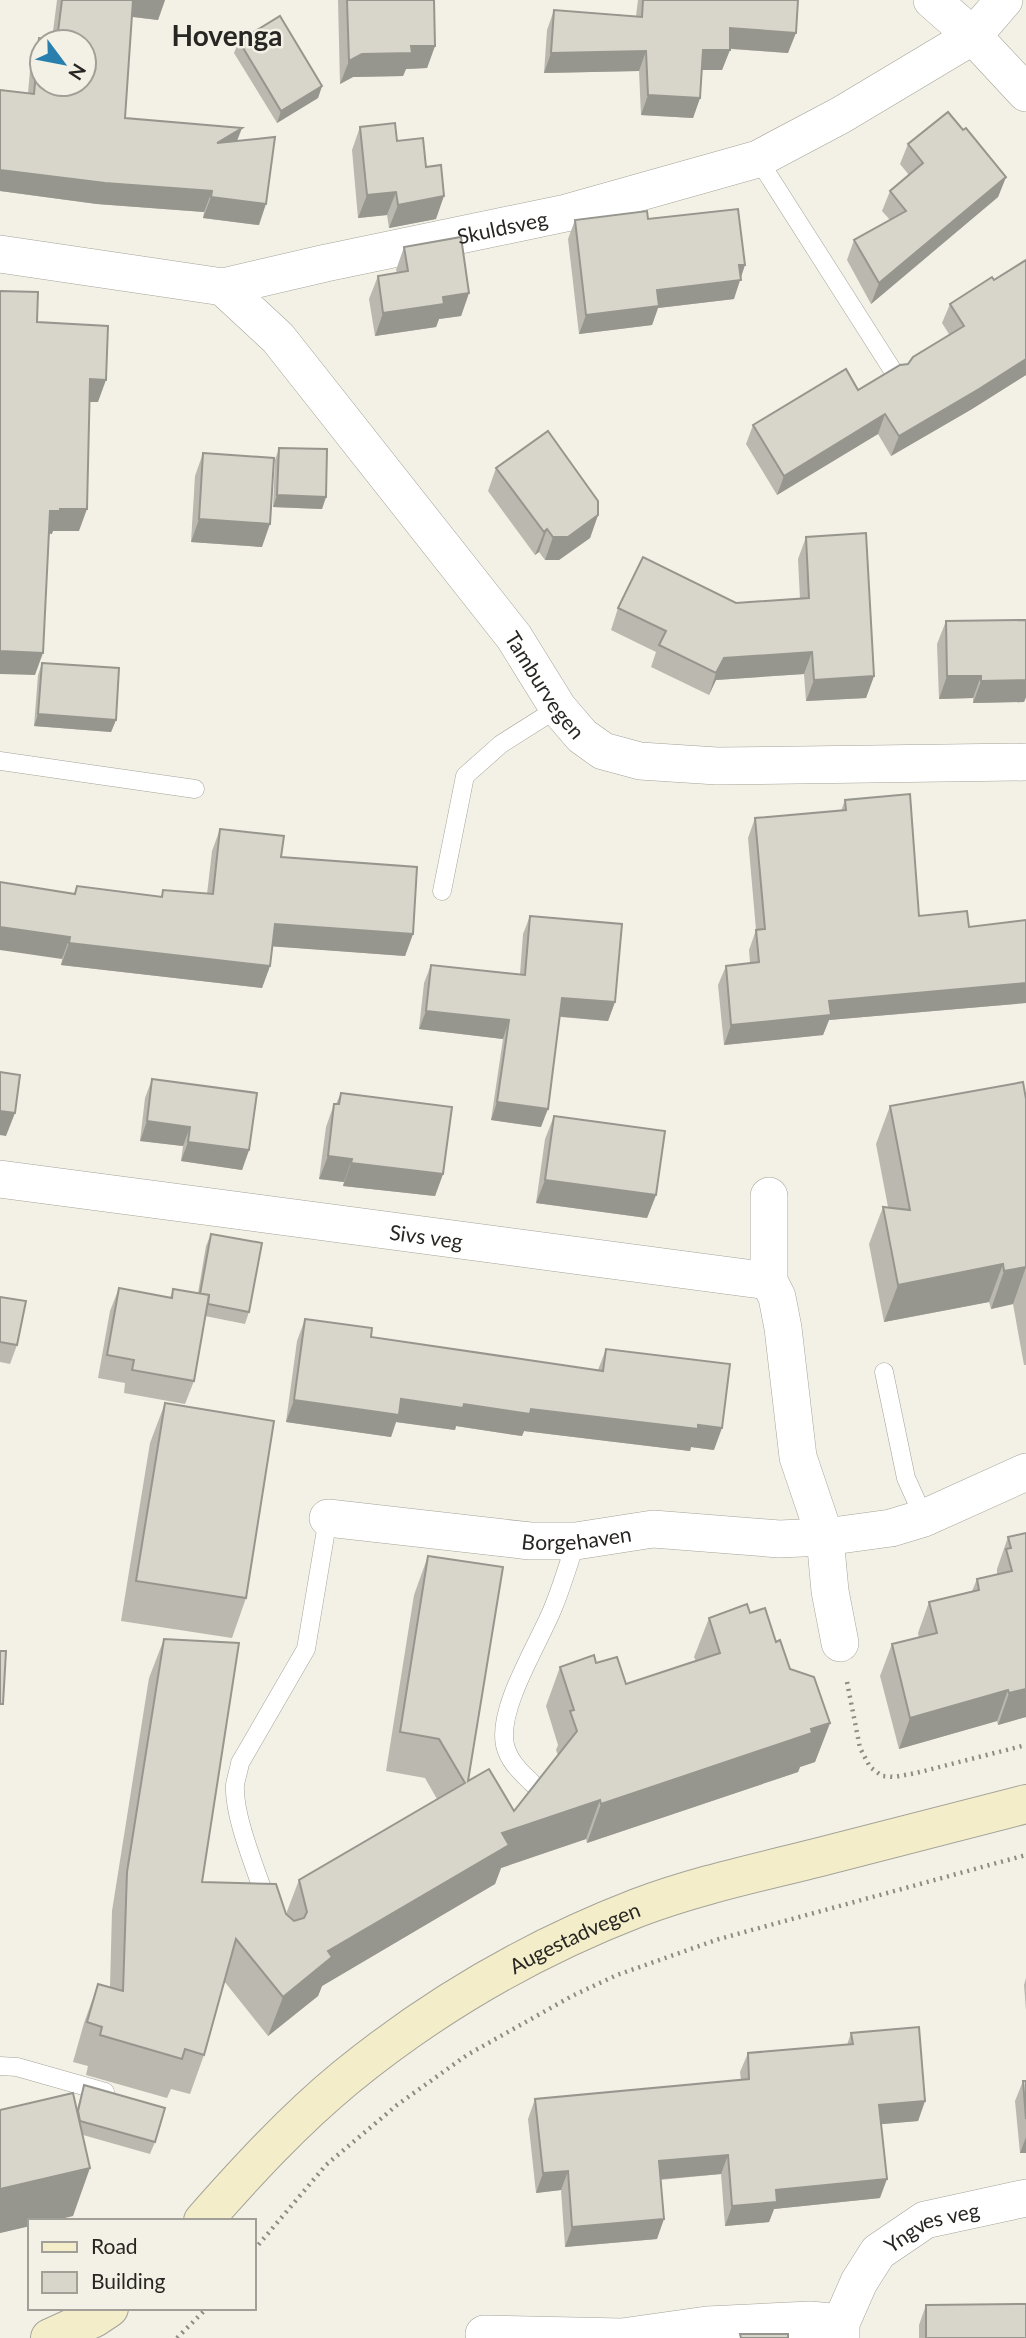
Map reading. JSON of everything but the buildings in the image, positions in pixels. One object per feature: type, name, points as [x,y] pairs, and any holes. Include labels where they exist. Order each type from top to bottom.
[{"type":"main road","name":"Augestadvegen","points":[[205,2219],[343,2079],[415,2023],[525,1959],[577,1933],[639,1908],[734,1878],[1026,1804]]},
{"type":"main road","points":[[50,2338],[105,2310]]},
{"type":"street","points":[[932,0],[973,36],[1026,93]]},
{"type":"street","name":"Skuldsveg","points":[[0,254],[223,287],[566,214],[758,159],[841,115],[973,36],[1004,0]]},
{"type":"street","name":"Tamburvegen","points":[[223,287],[278,338],[514,637],[558,708],[582,737],[603,751],[640,761],[717,766],[1026,762]]},
{"type":"street","name":"Sivs veg","points":[[0,1179],[769,1281]]},
{"type":"street","points":[[769,1196],[769,1281],[777,1297],[783,1328],[798,1457],[825,1537],[830,1591],[840,1643]]},
{"type":"street","name":"Borgehaven","points":[[328,1518],[530,1541],[576,1541],[653,1529],[779,1539],[825,1537],[891,1528],[924,1518],[1026,1472]]},
{"type":"street","name":"Yngves veg","points":[[484,2334],[622,2337],[707,2325],[810,2320],[841,2330],[859,2282],[878,2252],[925,2220],[1026,2198]]},
{"type":"lane","points":[[758,159],[895,374]]},
{"type":"lane","points":[[442,891],[465,776],[501,744],[558,708]]},
{"type":"lane","points":[[0,761],[195,789]]},
{"type":"lane","points":[[884,1372],[906,1478],[924,1518]]},
{"type":"lane","points":[[274,1923],[244,1832],[236,1801],[235,1783],[240,1763],[306,1649],[328,1518]]},
{"type":"lane","points":[[533,1784],[514,1765],[505,1745],[505,1722],[522,1674],[553,1608],[576,1541]]},
{"type":"lane","points":[[0,2066],[17,2067],[118,2096]]},
{"type":"path","points":[[840,1643],[860,1748],[870,1767],[882,1776],[916,1773],[1026,1745]]},
{"type":"path","points":[[256,2248],[326,2165],[397,2105],[467,2055],[572,1996],[617,1975],[719,1939],[1026,1856]]},
{"type":"path","points":[[177,2338],[205,2310]]},
{"type":"district","name":"Hovenga","points":[[227,35]]}]
